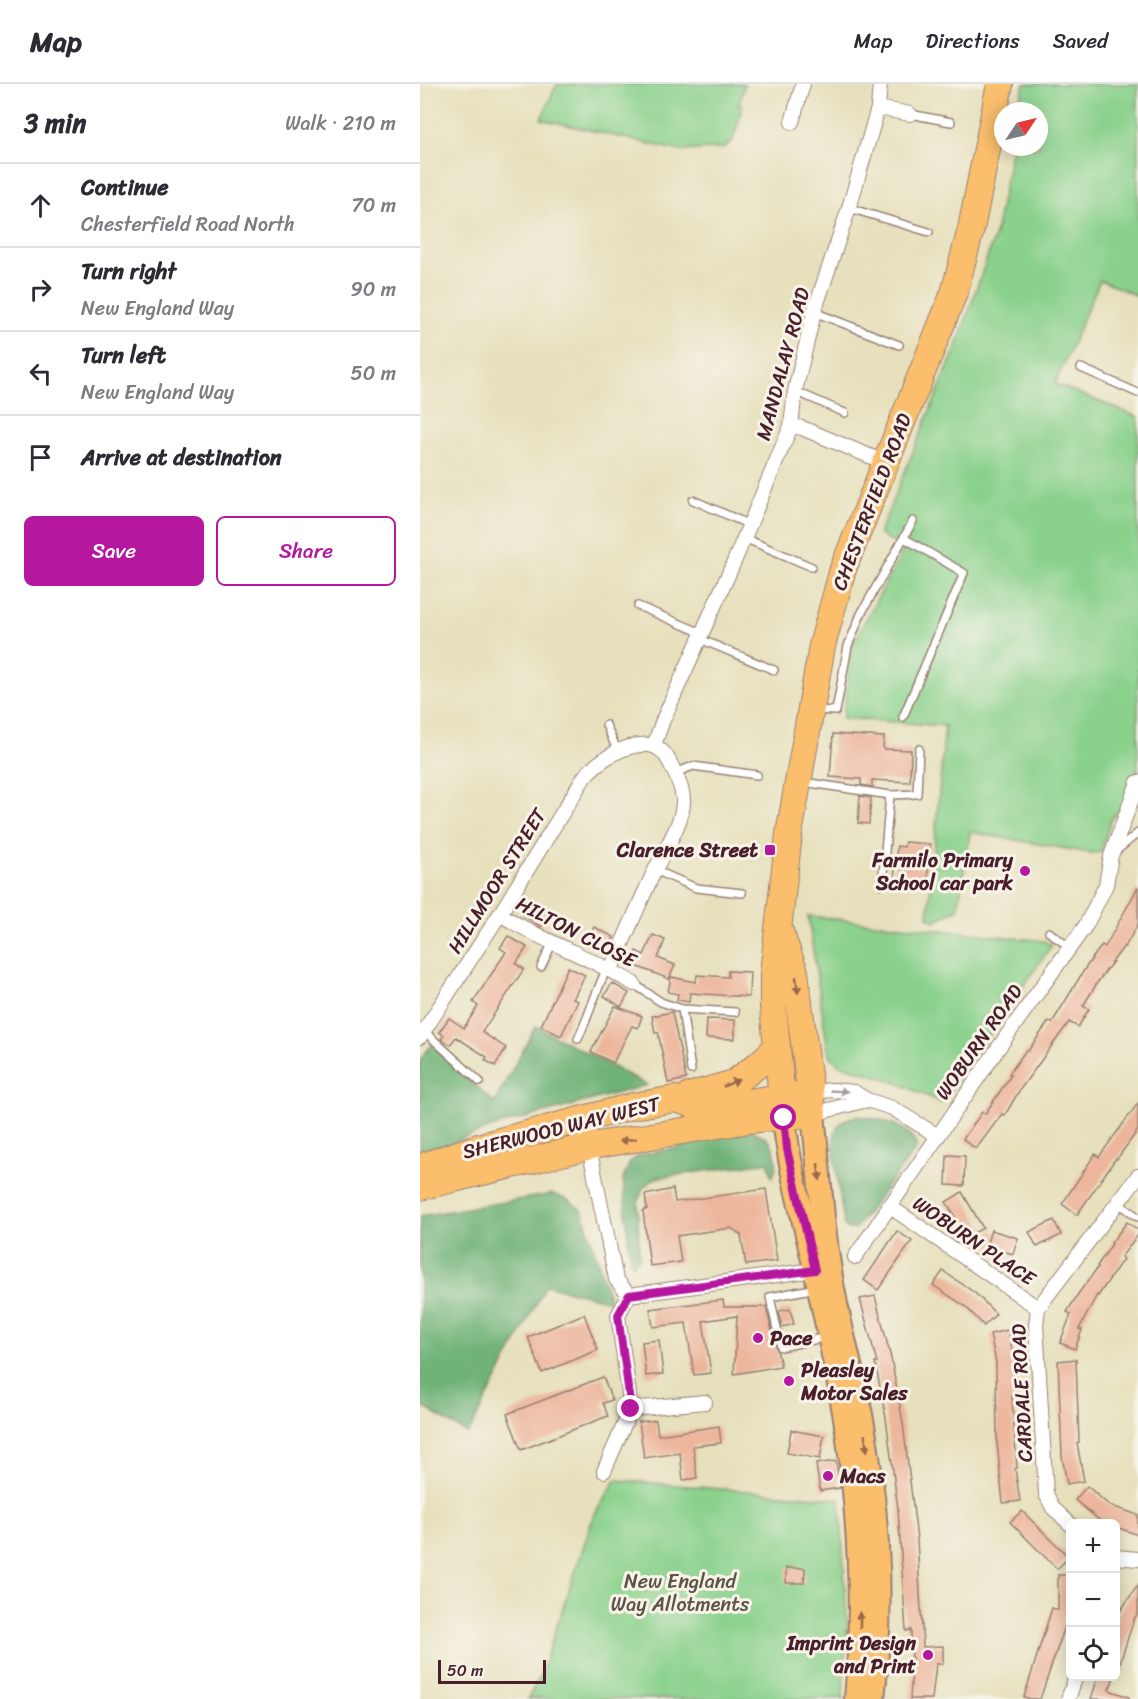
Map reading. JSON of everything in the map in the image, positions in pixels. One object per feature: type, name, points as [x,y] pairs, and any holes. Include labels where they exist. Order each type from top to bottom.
[{"type":"highway","name":"CHESTERFIELD ROAD","points":[[783,1108],[776,1048],[773,973],[789,834],[823,643],[843,569],[954,293],[972,229],[1000,84]]},
{"type":"highway","points":[[779,929],[795,972],[811,1103]]},
{"type":"highway","points":[[675,1099],[734,1083],[776,1048]]},
{"type":"highway","name":"SHERWOOD WAY WEST","points":[[420,1167],[481,1146],[583,1118],[675,1099],[695,1105],[783,1108]]},
{"type":"highway","name":"SHERWOOD WAY WEST","points":[[420,1187],[591,1146],[749,1120],[783,1108],[811,1103]]},
{"type":"main road","points":[[811,1103],[828,1337],[846,1429],[854,1498],[860,1612],[860,1656],[856,1699]]},
{"type":"main road","points":[[783,1108],[787,1149],[855,1386],[872,1486],[877,1561],[878,1659],[873,1699]]},
{"type":"street","points":[[792,122],[803,84]]},
{"type":"street","name":"MANDALAY ROAD","points":[[654,745],[791,426],[795,391],[814,312],[849,208],[878,108],[880,84]]},
{"type":"street","points":[[878,108],[910,114]]},
{"type":"street","points":[[791,426],[802,428],[886,463]]},
{"type":"street","name":"HILLMOOR STREET","points":[[422,1034],[593,766],[616,753],[639,744],[654,745]]},
{"type":"street","points":[[609,968],[678,824],[683,800],[675,773],[666,754],[654,745]]},
{"type":"street","name":"WOBURN ROAD","points":[[855,1257],[1086,925],[1106,885],[1111,856],[1138,782]]},
{"type":"street","name":"HILTON CLOSE","points":[[500,914],[552,944],[609,968],[634,984]]},
{"type":"street","points":[[811,1103],[833,1090],[854,1092],[867,1100],[892,1108],[938,1136]]},
{"type":"street","points":[[811,1103],[867,1100]]},
{"type":"street","points":[[583,1118],[591,1146],[616,1279],[629,1295]]},
{"type":"street","name":"CARDALE ROAD","points":[[1066,1520],[1053,1508],[1046,1494],[1036,1325],[1038,1308],[1138,1176]]},
{"type":"street","name":"WOBURN PLACE","points":[[889,1206],[1038,1308]]},
{"type":"street","points":[[629,1295],[824,1277]]},
{"type":"street","points":[[604,1471],[631,1409],[618,1315],[629,1295]]},
{"type":"street","points":[[631,1409],[705,1402]]},
{"type":"street","points":[[1120,1560],[1138,1559]]},
{"type":"street","points":[[1068,1699],[1075,1681]]},
{"type":"lane","points":[[910,114],[951,122]]},
{"type":"lane","points":[[849,208],[929,232]]},
{"type":"lane","points":[[814,312],[899,345]]},
{"type":"lane","points":[[1081,368],[1138,393]]},
{"type":"lane","points":[[795,391],[845,413]]},
{"type":"lane","points":[[693,500],[750,525]]},
{"type":"lane","points":[[810,709],[836,711],[848,646],[861,614],[913,521]]},
{"type":"lane","points":[[744,538],[812,567]]},
{"type":"lane","points":[[903,717],[964,573],[904,538]]},
{"type":"lane","points":[[638,606],[774,670]]},
{"type":"lane","points":[[606,725],[616,753]]},
{"type":"lane","points":[[798,781],[890,795],[917,794],[919,749]]},
{"type":"lane","points":[[675,773],[693,766],[757,775]]},
{"type":"lane","points":[[882,885],[890,795]]},
{"type":"lane","points":[[1111,856],[1138,833]]},
{"type":"lane","points":[[655,870],[696,888],[742,893]]},
{"type":"lane","points":[[1049,932],[1069,947]]},
{"type":"lane","points":[[540,967],[552,944]]},
{"type":"lane","points":[[578,1039],[592,1008],[593,997],[609,968]]},
{"type":"lane","points":[[634,984],[661,1002],[682,1009],[735,1012]]},
{"type":"lane","points":[[682,1009],[691,1070]]},
{"type":"lane","points":[[422,1034],[480,1082]]},
{"type":"lane","points":[[1118,1203],[1138,1217]]},
{"type":"lane","points":[[824,1277],[770,1297],[781,1347],[828,1337]]},
{"type":"green space","points":[[557,84],[745,84],[739,104],[743,106],[733,140],[724,148],[681,151],[541,119]]},
{"type":"green space","points":[[1024,84],[1138,84],[1138,296],[1100,280],[1055,384],[1138,417],[1138,770],[1123,807],[1111,819],[1101,852],[1090,853],[970,832],[958,909],[935,921],[928,917],[945,726],[843,718],[852,646],[904,549],[879,534],[956,348],[995,235],[1010,156],[1048,156],[1048,102],[1020,102]]},
{"type":"green space","points":[[808,916],[1044,941],[1052,945],[942,1103],[896,1082],[839,1064],[832,1058],[828,1050]]},
{"type":"green space","points":[[536,1026],[647,1085],[499,1125],[420,1155],[420,1059],[432,1045],[494,1103]]},
{"type":"green space","points":[[858,1116],[901,1127],[908,1132],[917,1147],[855,1229],[848,1229],[844,1225],[833,1146],[839,1125],[847,1119]]},
{"type":"green space","points":[[752,1131],[767,1139],[771,1144],[776,1159],[772,1177],[768,1162],[655,1178],[643,1188],[638,1203],[639,1258],[633,1265],[630,1261],[623,1179],[630,1162],[639,1155],[681,1147],[686,1142]]},
{"type":"green space","points":[[552,1194],[568,1200],[582,1210],[610,1301],[546,1285],[468,1434],[420,1405],[420,1216]]},
{"type":"green space","name":"New England Way Allotments","points":[[616,1480],[840,1499],[847,1621],[843,1699],[528,1699],[542,1671],[594,1515]]},
{"type":"building","points":[[833,734],[884,737],[883,749],[911,750],[910,782],[872,780],[872,787],[861,785],[861,779],[830,777]]},
{"type":"building","points":[[860,796],[871,798],[869,824],[858,823]]},
{"type":"building","points":[[905,842],[930,844],[927,883],[894,880],[897,846],[904,847]]},
{"type":"building","points":[[1138,887],[1138,924],[1125,947],[1097,983],[1083,1006],[1089,1009],[1078,1027],[1069,1022],[1019,1091],[1005,1115],[1002,1114],[976,1149],[963,1139],[982,1112],[985,1114],[1026,1050],[1028,1051],[1049,1021],[1052,1023],[1102,945],[1105,947]]},
{"type":"building","points":[[530,902],[549,915],[541,927],[522,914]]},
{"type":"building","points":[[594,927],[614,937],[606,954],[586,944]]},
{"type":"building","points":[[653,935],[665,940],[658,958],[675,965],[669,979],[631,964],[636,951],[644,955]]},
{"type":"building","points":[[508,936],[527,947],[516,964],[524,969],[482,1032],[506,1048],[495,1066],[485,1060],[487,1057],[456,1037],[450,1045],[441,1039],[444,1035],[439,1032],[449,1018],[464,1028],[478,1006],[473,1002],[506,952],[500,948]]},
{"type":"building","points":[[568,967],[585,975],[573,999],[578,1001],[561,1036],[541,1026]]},
{"type":"building","points":[[728,971],[750,972],[749,997],[690,993],[689,1002],[677,1000],[678,994],[668,992],[671,977],[696,982],[697,975],[728,977]]},
{"type":"building","points":[[612,983],[629,993],[621,1007],[604,996]]},
{"type":"building","points":[[615,1006],[642,1016],[638,1028],[632,1026],[613,1063],[591,1052]]},
{"type":"building","points":[[672,1012],[686,1079],[668,1083],[658,1032],[655,1033],[652,1016]]},
{"type":"building","points":[[707,1019],[735,1020],[735,1039],[706,1038]]},
{"type":"building","points":[[1138,1103],[1138,1130],[1077,1215],[1062,1204],[1095,1154],[1099,1157]]},
{"type":"building","points":[[947,1155],[965,1156],[964,1186],[946,1185]]},
{"type":"building","points":[[673,1189],[675,1202],[766,1189],[777,1261],[746,1265],[741,1235],[731,1228],[677,1236],[681,1262],[650,1266],[643,1211],[647,1209],[645,1195]]},
{"type":"building","points":[[962,1192],[983,1228],[967,1237],[946,1202]]},
{"type":"building","points":[[1054,1220],[1061,1235],[1037,1247],[1029,1232]]},
{"type":"building","points":[[1127,1222],[1138,1230],[1138,1235],[1097,1295],[1079,1329],[1082,1330],[1075,1349],[1060,1343],[1071,1314],[1067,1312]]},
{"type":"building","points":[[991,1230],[1018,1238],[1013,1254],[986,1246]]},
{"type":"building","points":[[897,1231],[912,1241],[878,1290],[864,1280]]},
{"type":"building","points":[[943,1271],[975,1293],[996,1314],[984,1326],[966,1307],[933,1285]]},
{"type":"building","points":[[875,1296],[891,1358],[903,1423],[917,1539],[923,1647],[943,1646],[943,1664],[936,1664],[932,1699],[910,1699],[911,1630],[906,1631],[898,1509],[886,1418],[875,1362],[877,1362],[860,1299]]},
{"type":"building","points":[[723,1300],[724,1307],[766,1307],[781,1366],[734,1374],[737,1316],[703,1321],[711,1373],[694,1375],[686,1323],[653,1327],[650,1309]]},
{"type":"building","points":[[790,1309],[794,1324],[782,1327],[779,1311]]},
{"type":"building","points":[[584,1314],[598,1350],[542,1373],[528,1337]]},
{"type":"building","points":[[1008,1330],[1014,1359],[1015,1396],[1012,1396],[1017,1468],[1015,1469],[1020,1501],[1003,1503],[997,1443],[996,1363],[990,1334]]},
{"type":"building","points":[[659,1340],[663,1374],[646,1376],[642,1342]]},
{"type":"building","points":[[1076,1359],[1079,1442],[1077,1443],[1084,1481],[1067,1484],[1062,1456],[1058,1361]]},
{"type":"building","points":[[603,1377],[612,1400],[603,1403],[608,1416],[521,1450],[507,1414]]},
{"type":"building","points":[[656,1420],[658,1435],[719,1426],[721,1443],[693,1446],[697,1478],[683,1480],[680,1453],[644,1458],[639,1422]]},
{"type":"building","points":[[791,1430],[824,1436],[820,1459],[787,1453]]},
{"type":"building","name":"Macs","points":[[836,1461],[840,1488],[820,1491],[816,1464]]},
{"type":"building","points":[[1087,1486],[1109,1505],[1138,1515],[1138,1535],[1120,1528],[1120,1519],[1098,1519],[1075,1500]]},
{"type":"building","points":[[1022,1511],[1066,1554],[1066,1560],[1057,1569],[1010,1522]]},
{"type":"building","points":[[786,1568],[805,1568],[804,1583],[786,1583]]},
{"type":"building","points":[[1058,1575],[1066,1575],[1066,1624],[1040,1699],[1024,1697],[1052,1608],[1058,1610]]},
{"type":"building","points":[[1138,1585],[1138,1613],[1120,1663],[1120,1627],[1120,1612]]},
{"type":"building","points":[[1097,1681],[1112,1681],[1109,1690],[1129,1697],[1129,1699],[1091,1699]]},
{"type":"place","name":"Clarence Street","points":[[770,850]]},
{"type":"place","name":"Farmilo Primary School car park","points":[[1025,871]]},
{"type":"place","name":"Pace","points":[[758,1338]]},
{"type":"place","name":"Pleasley Motor Sales","points":[[789,1381]]},
{"type":"place","name":"Macs","points":[[828,1476]]},
{"type":"place","name":"Imprint Design and Print","points":[[928,1655]]},
{"type":"route","points":[[631,1409],[618,1315],[629,1295],[815,1270],[787,1149],[784,1118]]}]
